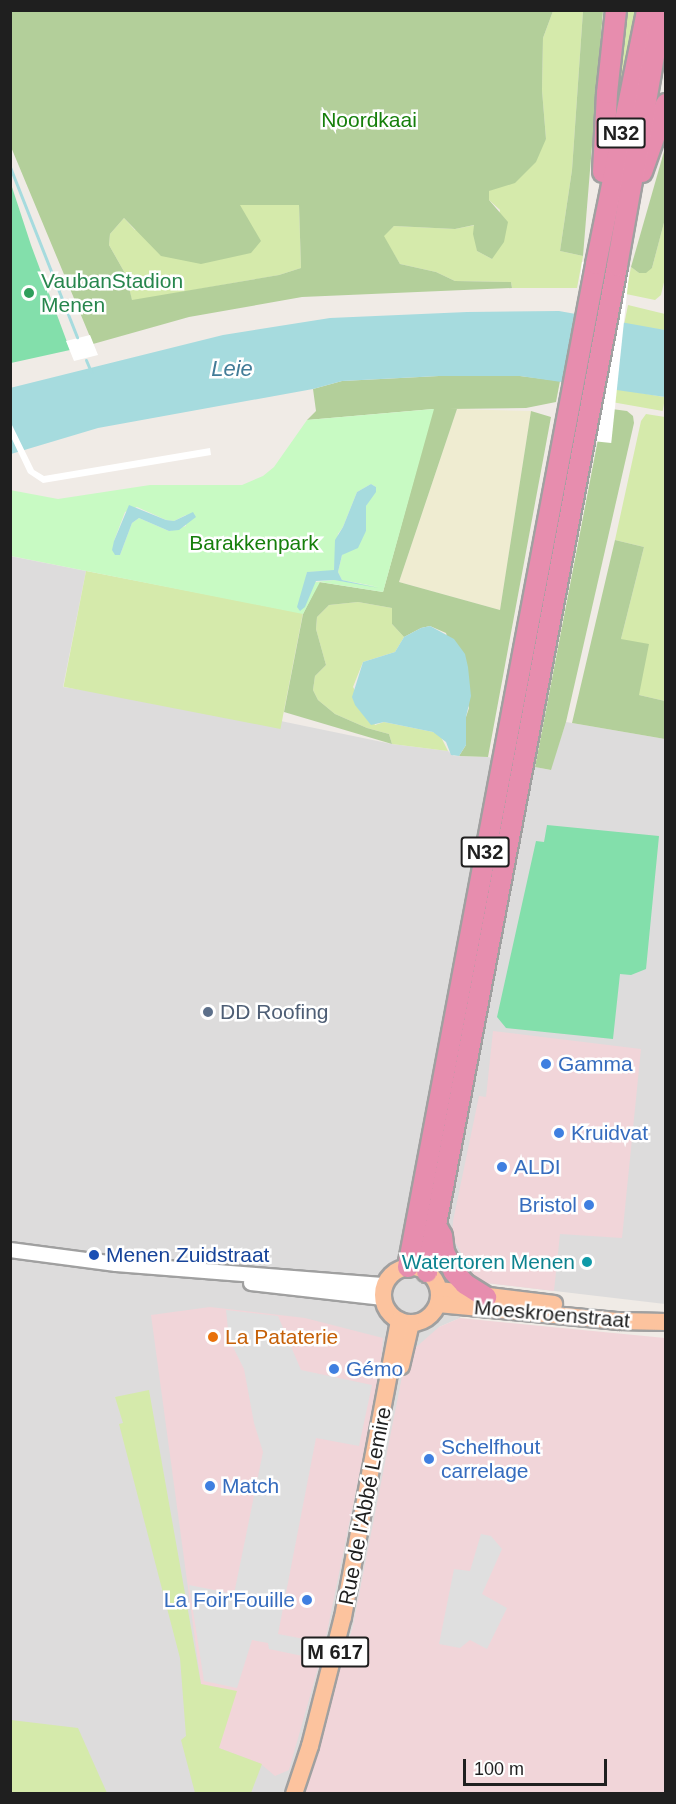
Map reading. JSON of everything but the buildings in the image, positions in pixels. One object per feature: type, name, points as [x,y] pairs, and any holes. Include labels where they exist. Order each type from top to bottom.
[{"type":"highway","points":[[597,258],[607,93],[616,10]]},
{"type":"highway","name":"N32","points":[[417,1270],[563,437],[647,10]]},
{"type":"highway","name":"N32","points":[[417,1270],[436,1225],[617,266],[662,10]]},
{"type":"highway","points":[[624,223],[666,104]]},
{"type":"highway","points":[[436,1225],[442,1236],[444,1252],[454,1272],[465,1284],[486,1297]]},
{"type":"main road","points":[[417,1270],[435,1280],[438,1297],[428,1318],[405,1322],[388,1311],[384,1291],[394,1273],[417,1270]]},
{"type":"main road","name":"Moeskroenstraat","points":[[438,1297],[486,1297],[666,1315]]},
{"type":"main road","name":"Moeskroenstraat","points":[[438,1297],[619,1321],[666,1322]]},
{"type":"main road","name":"Rue de l'Abbé Lemire","points":[[302,1791],[318,1748],[351,1624],[399,1371],[405,1322]]},
{"type":"main road","name":"Rue de l'Abbé Lemire","points":[[302,1791],[310,1746],[343,1617],[405,1322]]},
{"type":"street","points":[[10,1250],[93,1262],[184,1269],[384,1291]]},
{"type":"shaded area","points":[[457,409],[531,411],[500,610],[399,582]]},
{"type":"shaded area","points":[[10,556],[86,571],[63,687],[252,715],[392,744],[448,751],[454,756],[488,757],[550,770],[566,722],[665,739],[665,1304],[478,1282],[460,1318],[439,1327],[352,1630],[295,1793],[11,1793]]},
{"type":"shaded area","points":[[493,1031],[641,1049],[622,1238],[560,1234],[554,1291],[478,1282],[452,1237],[453,1221],[479,1096],[486,1097]]},
{"type":"shaded area","points":[[210,1307],[305,1318],[383,1338],[380,1373],[324,1647],[289,1770],[275,1776],[261,1764],[219,1748],[201,1684],[151,1315]]},
{"type":"shaded area","points":[[226,1310],[278,1316],[301,1370],[372,1385],[359,1446],[316,1438],[278,1634],[320,1642],[317,1659],[269,1649],[268,1643],[252,1640],[237,1688],[204,1681],[189,1585],[234,1594],[263,1452],[254,1423],[244,1369],[229,1339]]},
{"type":"shaded area","points":[[460,1318],[665,1338],[665,1793],[295,1794],[352,1630],[406,1356],[439,1327]]},
{"type":"shaded area","points":[[481,1534],[491,1536],[502,1549],[482,1594],[507,1608],[487,1649],[470,1640],[460,1648],[439,1644],[454,1569],[470,1571]]},
{"type":"green space","name":"Noordkaai","points":[[10,11],[553,11],[543,38],[542,90],[546,139],[536,162],[515,183],[489,191],[489,200],[508,222],[504,242],[492,259],[477,251],[473,234],[474,225],[455,229],[394,226],[384,236],[400,264],[436,272],[455,281],[511,282],[512,288],[302,297],[189,317],[93,344],[11,147]],"holes":[[[240,205],[299,205],[301,268],[279,275],[132,300],[126,275],[109,245],[110,234],[124,218],[161,256],[201,264],[251,253],[261,241]]]},
{"type":"green space","points":[[553,11],[583,11],[572,170],[560,251],[583,256],[577,288],[512,288],[511,282],[455,281],[436,272],[400,264],[383,236],[394,226],[455,229],[475,225],[477,251],[492,259],[500,210],[489,200],[489,191],[546,139],[542,90],[543,38]]},
{"type":"green space","points":[[583,11],[603,11],[583,256],[560,251],[572,170]]},
{"type":"green space","points":[[623,11],[640,11],[621,111],[615,96]]},
{"type":"green space","points":[[665,148],[665,219],[652,268],[646,273],[639,273],[631,267]]},
{"type":"green space","name":"VaubanStadion Menen","points":[[10,181],[70,350],[11,363]]},
{"type":"green space","points":[[239,205],[299,205],[301,268],[279,275],[132,301],[126,275],[109,245],[110,234],[124,218],[135,230]]},
{"type":"green space","points":[[665,219],[665,278],[661,295],[655,300],[626,294],[631,267],[639,273],[652,268]]},
{"type":"green space","points":[[628,305],[665,314],[665,330],[624,325]]},
{"type":"green space","points":[[439,376],[520,376],[560,381],[556,402],[526,408],[448,409],[457,409],[399,582],[500,610],[531,411],[551,417],[488,757],[459,756],[466,745],[466,717],[469,708],[446,633],[430,626],[404,637],[392,624],[392,608],[358,602],[329,605],[317,617],[316,629],[326,665],[315,676],[313,690],[318,700],[335,714],[367,728],[389,734],[392,744],[284,712],[303,614],[319,582],[383,592],[433,409],[307,420],[316,411],[313,389],[342,381]]},
{"type":"green space","points":[[607,387],[665,397],[663,411],[605,401]]},
{"type":"green space","points":[[604,408],[627,411],[633,416],[634,423],[566,722],[551,770],[535,767]]},
{"type":"green space","name":"Barakkenpark","points":[[434,409],[383,592],[320,582],[303,614],[11,556],[10,490],[58,499],[150,485],[242,485],[263,476],[274,467],[307,420]],"holes":[[[371,484],[376,487],[366,506],[366,531],[342,555],[338,572],[342,580],[379,587],[334,580],[305,583],[307,572],[334,571],[338,534],[357,492]],[[137,507],[166,520],[174,521],[186,515],[186,526],[169,531],[139,518],[132,523],[120,555],[114,541],[125,512]]]},
{"type":"green space","points":[[646,414],[665,417],[665,701],[639,695],[621,639],[644,547],[615,540],[641,421]]},
{"type":"green space","points":[[615,540],[644,547],[621,639],[649,644],[639,695],[665,701],[665,739],[572,723]]},
{"type":"green space","points":[[86,571],[303,613],[280,729],[63,687]]},
{"type":"green space","points":[[358,602],[392,608],[392,624],[404,637],[395,652],[363,662],[353,687],[375,725],[384,722],[433,732],[440,735],[448,751],[392,744],[389,734],[367,728],[335,714],[318,700],[313,690],[315,676],[326,665],[316,629],[317,617],[329,605]]},
{"type":"green space","points":[[547,825],[659,836],[646,969],[631,975],[620,974],[613,1039],[506,1028],[497,1017],[536,841],[544,842]]},
{"type":"green space","points":[[149,1390],[201,1684],[237,1691],[219,1748],[262,1764],[251,1793],[195,1793],[181,1740],[186,1736],[180,1658],[119,1424],[123,1423],[115,1397]]},
{"type":"green space","points":[[11,1720],[78,1728],[107,1793],[12,1793]]},
{"type":"water","name":"Leie","points":[[559,311],[665,330],[665,397],[520,376],[439,376],[342,381],[313,389],[98,428],[11,454],[10,388],[223,335],[330,318],[467,312]]},
{"type":"water","points":[[371,484],[376,487],[376,492],[366,506],[366,531],[358,548],[342,555],[338,572],[342,580],[379,588],[334,580],[316,581],[305,607],[300,611],[297,607],[307,572],[334,570],[335,540],[343,527],[357,492]]},
{"type":"water","points":[[129,505],[166,520],[174,521],[193,512],[196,517],[179,530],[169,531],[139,518],[132,523],[120,555],[115,555],[112,550],[114,541]]},
{"type":"water","points":[[430,626],[454,639],[465,654],[468,667],[471,696],[466,717],[466,745],[459,756],[451,755],[446,742],[433,732],[384,722],[371,725],[355,705],[352,697],[363,662],[395,652],[404,637]]},
{"type":"pier","points":[[582,262],[630,267],[611,443],[563,438]]},
{"type":"pier","points":[[90,335],[98,355],[74,361],[66,341]]},
{"type":"pier","points":[[11,423],[34,470],[44,476],[210,448],[211,455],[43,483],[28,473],[11,437]]},
{"type":"waterway","points":[[10,167],[77,337]]},
{"type":"waterway","points":[[86,360],[91,372]]},
{"type":"place","name":"VaubanStadion Menen","points":[[29,293]]},
{"type":"place","name":"DD Roofing","points":[[208,1012]]},
{"type":"place","name":"Gamma","points":[[546,1064]]},
{"type":"place","name":"Kruidvat","points":[[559,1133]]},
{"type":"place","name":"ALDI","points":[[502,1167]]},
{"type":"place","name":"Bristol","points":[[589,1205]]},
{"type":"place","name":"Menen Zuidstraat","points":[[94,1255]]},
{"type":"place","name":"Watertoren Menen","points":[[587,1262]]},
{"type":"place","name":"La Pataterie","points":[[213,1337]]},
{"type":"place","name":"Gémo","points":[[334,1369]]},
{"type":"place","name":"Schelfhout carrelage","points":[[429,1459]]},
{"type":"place","name":"Match","points":[[210,1486]]},
{"type":"place","name":"La Foir'Fouille","points":[[307,1600]]}]
